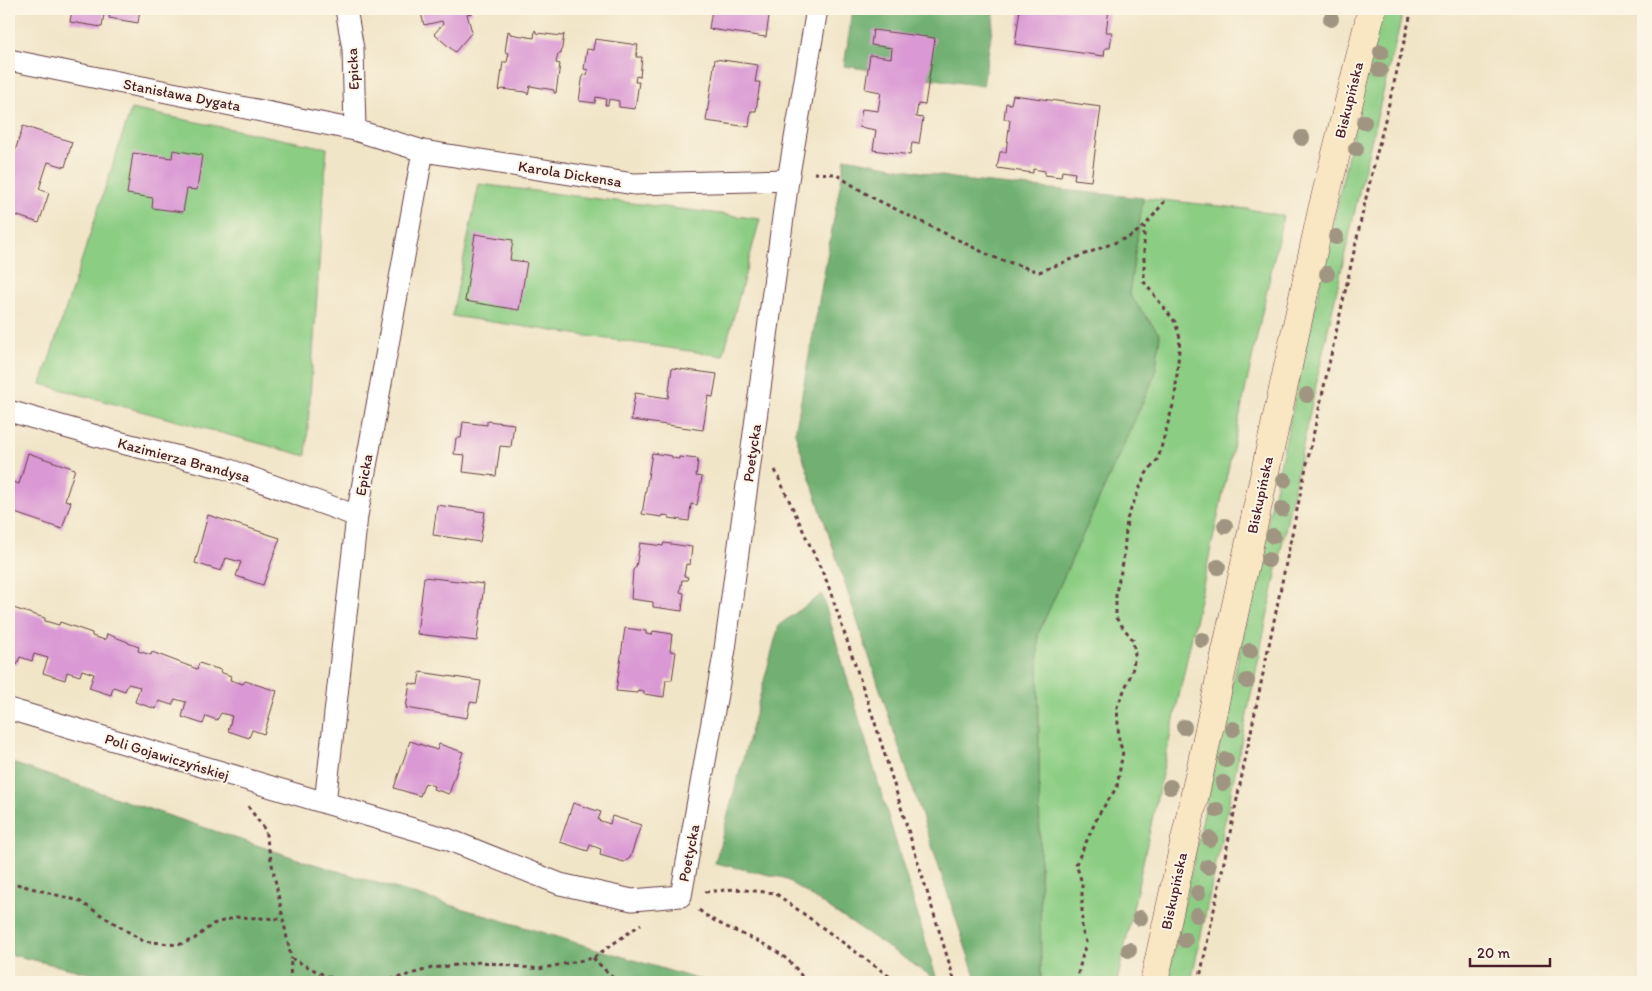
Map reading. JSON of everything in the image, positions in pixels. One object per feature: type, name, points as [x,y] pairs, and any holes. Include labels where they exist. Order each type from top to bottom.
[{"type":"street","name":"Epicka","points":[[346,9],[353,49],[355,130]]},
{"type":"street","name":"Poetycka","points":[[681,896],[725,649],[789,176],[817,9]]},
{"type":"street","name":"Biskupińska","points":[[1154,982],[1322,210],[1372,9]]},
{"type":"street","name":"Stanisława Dygata","points":[[9,60],[355,130]]},
{"type":"street","name":"Karola Dickensa","points":[[355,130],[423,151],[634,184],[789,176]]},
{"type":"street","name":"Epicka","points":[[325,803],[357,516],[423,151]]},
{"type":"street","name":"Kazimierza Brandysa","points":[[9,411],[114,441],[224,468],[357,516]]},
{"type":"street","name":"Poli Gojawiczyńskiej","points":[[9,709],[226,775],[447,839],[560,884],[632,900],[681,896]]},
{"type":"path","points":[[1199,982],[1303,481],[1367,192],[1412,9]]},
{"type":"path","points":[[789,176],[835,174],[873,198],[993,257],[1039,272],[1129,237],[1144,227],[1165,201]]},
{"type":"path","points":[[1076,982],[1086,942],[1082,930],[1082,883],[1076,864],[1099,814],[1117,787],[1123,751],[1119,742],[1117,707],[1132,672],[1135,655],[1134,640],[1116,618],[1116,592],[1123,563],[1126,519],[1145,476],[1158,459],[1175,398],[1180,338],[1175,322],[1144,282],[1144,227]]},
{"type":"path","points":[[755,428],[827,582],[875,723],[955,982]]},
{"type":"path","points":[[226,775],[265,830],[291,958],[290,982]]},
{"type":"path","points":[[9,882],[80,900],[143,941],[178,945],[194,939],[213,924],[236,917],[282,919]]},
{"type":"path","points":[[366,982],[398,978],[432,968],[481,962],[538,969],[593,958],[681,896],[735,889],[775,893],[897,982]]},
{"type":"path","points":[[681,896],[711,920],[772,947],[802,976],[805,982]]},
{"type":"path","points":[[291,958],[324,975],[345,982]]},
{"type":"path","points":[[593,958],[617,982]]},
{"type":"green space","points":[[853,9],[995,9],[983,86],[844,66]]},
{"type":"green space","points":[[1380,9],[1404,9],[1374,130],[1319,373],[1191,982],[1167,982]]},
{"type":"green space","points":[[131,109],[327,148],[306,456],[41,384]]},
{"type":"green space","points":[[845,158],[970,181],[1143,198],[1129,294],[1160,335],[1155,375],[1038,634],[1041,982],[977,982],[795,433]]},
{"type":"green space","points":[[479,184],[760,219],[723,356],[452,316]]},
{"type":"green space","points":[[1143,198],[1248,209],[1283,216],[1117,982],[1041,982],[1038,634],[1155,375],[1160,335],[1129,295]]},
{"type":"green space","points":[[822,594],[937,980],[784,878],[715,863],[779,625]]},
{"type":"green space","points":[[9,762],[304,861],[707,982],[124,982],[9,954]]},
{"type":"building","points":[[72,9],[140,9],[138,23],[109,18],[110,15],[104,14],[102,27],[70,22]]},
{"type":"building","points":[[420,9],[471,9],[472,13],[467,14],[472,32],[455,52],[434,34],[443,24],[442,21],[424,25]]},
{"type":"building","points":[[712,9],[770,9],[766,37],[709,29]]},
{"type":"building","points":[[1020,9],[1109,9],[1106,32],[1112,32],[1110,48],[1105,48],[1104,56],[1015,44]]},
{"type":"building","points":[[535,30],[537,33],[562,36],[564,34],[561,54],[558,54],[556,63],[560,64],[556,93],[554,93],[554,90],[530,86],[528,95],[526,92],[502,89],[499,91],[503,62],[507,62],[509,53],[505,52],[508,31],[510,34],[534,38]]},
{"type":"building","points":[[873,30],[935,38],[925,105],[918,104],[916,117],[923,118],[919,144],[912,143],[910,155],[873,150],[876,130],[859,127],[862,109],[878,111],[881,92],[865,89],[870,55],[891,58],[892,48],[871,45]]},
{"type":"building","points":[[595,39],[638,45],[636,57],[642,57],[640,77],[636,76],[635,82],[639,82],[635,109],[619,107],[619,101],[609,99],[608,105],[605,105],[606,99],[596,97],[595,103],[579,101],[583,74],[587,75],[588,70],[584,69],[587,49],[593,50]]},
{"type":"building","points":[[715,59],[758,65],[755,82],[760,82],[756,111],[751,111],[749,127],[706,121]]},
{"type":"building","points":[[1013,95],[1101,107],[1091,181],[1074,179],[1075,173],[1062,171],[1061,177],[1045,175],[1045,171],[1033,169],[1033,173],[997,168],[1000,152],[1006,152],[1010,120],[1004,119],[1006,103],[1011,104]]},
{"type":"building","points":[[23,126],[72,142],[65,167],[48,162],[39,189],[49,193],[39,223],[9,213],[9,170]]},
{"type":"building","points":[[173,150],[202,155],[197,190],[187,189],[183,212],[152,208],[153,198],[127,194],[133,153],[172,158]]},
{"type":"building","points":[[475,234],[513,240],[510,260],[527,262],[519,310],[465,301]]},
{"type":"building","points":[[672,368],[717,374],[713,397],[708,396],[703,430],[631,420],[635,393],[668,398]]},
{"type":"building","points":[[487,421],[514,424],[511,447],[500,446],[496,476],[463,472],[465,455],[454,454],[456,438],[461,438],[463,422],[487,425]]},
{"type":"building","points":[[28,453],[75,469],[65,500],[71,502],[62,529],[9,511],[9,495],[13,482],[19,484]]},
{"type":"building","points":[[652,453],[679,459],[679,457],[698,459],[696,476],[702,477],[697,505],[691,504],[689,521],[669,518],[670,516],[663,515],[662,517],[642,514]]},
{"type":"building","points":[[437,505],[485,512],[480,542],[433,535]]},
{"type":"building","points":[[208,515],[280,538],[263,585],[236,576],[241,562],[226,558],[221,571],[195,563]]},
{"type":"building","points":[[640,543],[663,546],[664,543],[692,547],[690,565],[686,564],[684,576],[688,577],[687,580],[682,580],[680,592],[684,593],[682,611],[653,607],[653,602],[631,599],[633,570],[636,567]]},
{"type":"building","points":[[424,577],[484,584],[477,641],[417,634]]},
{"type":"building","points":[[13,608],[45,618],[45,621],[59,625],[60,622],[92,633],[92,636],[105,640],[107,634],[139,647],[138,651],[151,655],[152,652],[197,669],[199,663],[221,670],[220,672],[231,676],[230,680],[243,684],[245,681],[277,691],[264,734],[252,730],[249,738],[228,731],[232,716],[221,713],[217,720],[206,716],[203,724],[182,717],[186,702],[175,699],[172,705],[159,701],[156,709],[135,702],[140,687],[128,684],[125,691],[113,687],[111,695],[89,688],[94,674],[82,670],[80,676],[67,672],[65,680],[43,673],[48,658],[34,654],[32,661],[20,657],[17,665],[9,662],[9,610],[12,611]]},
{"type":"building","points":[[625,628],[646,631],[646,634],[652,635],[653,631],[672,634],[670,651],[676,652],[672,680],[666,680],[664,697],[644,694],[644,691],[638,690],[637,693],[616,691]]},
{"type":"building","points":[[420,672],[481,681],[477,703],[470,702],[467,718],[406,708],[410,683],[418,685]]},
{"type":"building","points":[[410,741],[437,750],[439,744],[463,752],[449,794],[433,789],[434,786],[425,783],[420,796],[394,788]]},
{"type":"building","points":[[573,803],[601,812],[598,820],[610,824],[612,816],[641,825],[630,858],[624,862],[600,855],[601,849],[590,845],[588,851],[560,842]]}]
